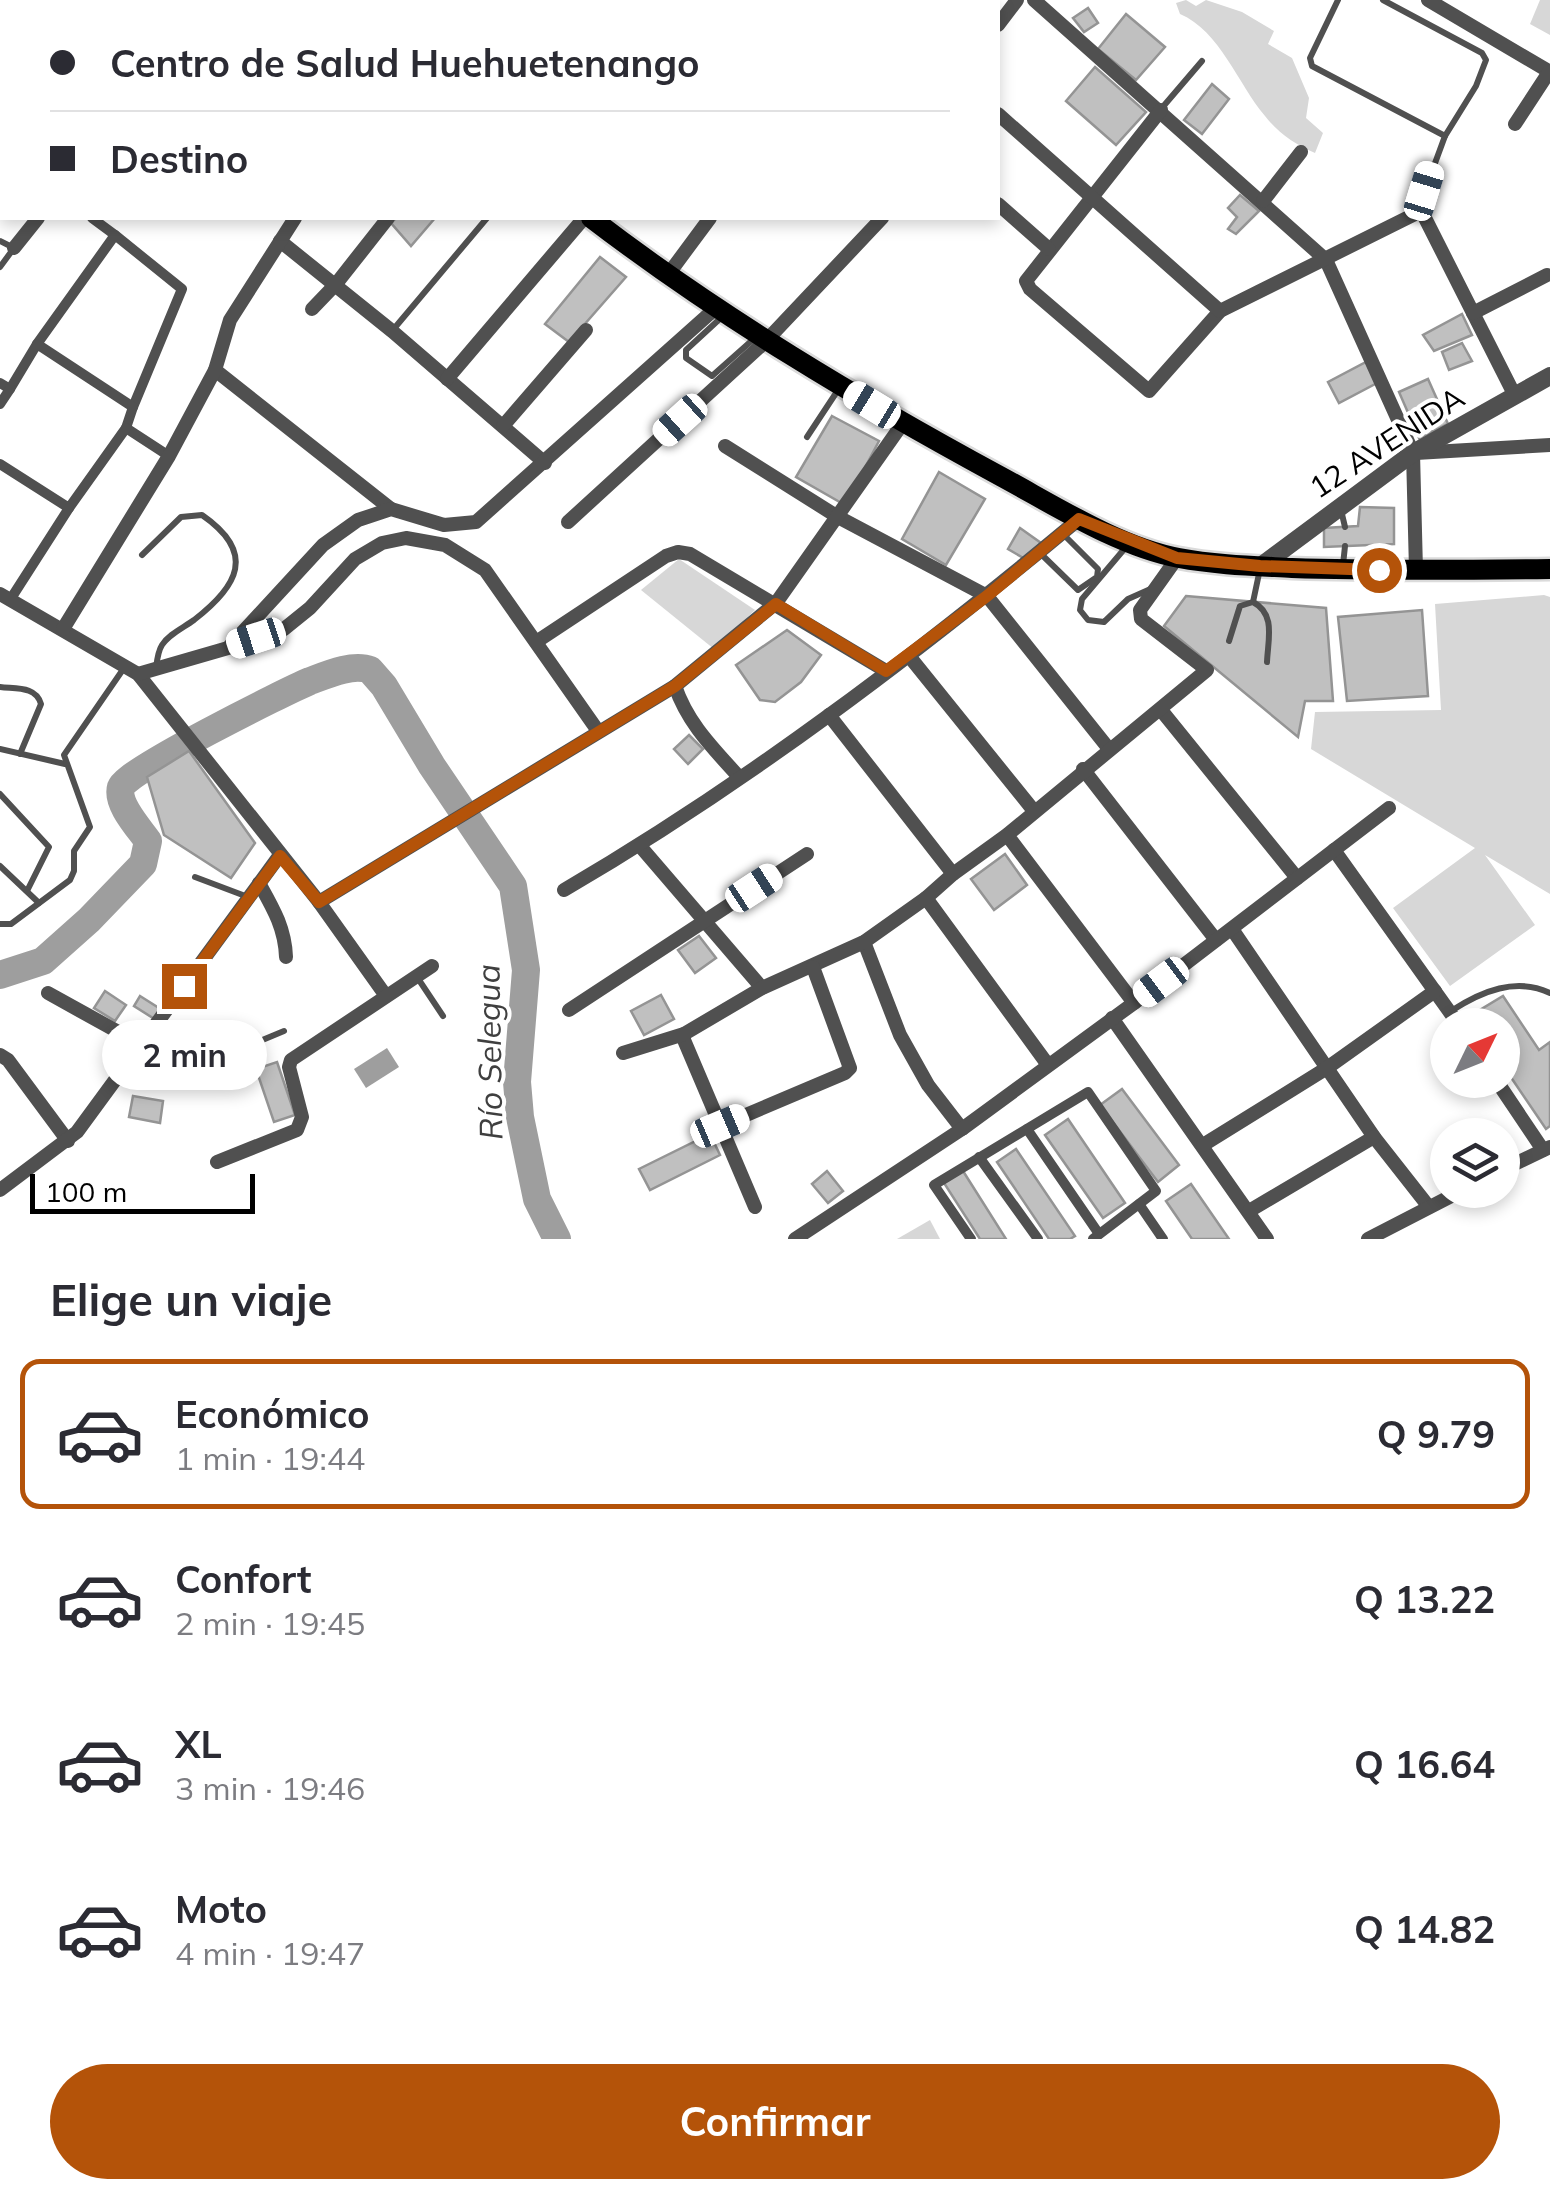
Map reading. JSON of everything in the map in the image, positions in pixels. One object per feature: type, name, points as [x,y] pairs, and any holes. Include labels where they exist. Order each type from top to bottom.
[{"type":"main road","points":[[590,220],[762,338],[904,424],[1079,519],[1130,542],[1177,558],[1260,566],[1550,570]]},
{"type":"street","points":[[1000,22],[1017,0]]},
{"type":"street","points":[[1034,0],[1326,260],[1412,453],[1416,570]]},
{"type":"street","points":[[1428,0],[1550,72],[1514,124]]},
{"type":"street","points":[[1161,110],[1027,279],[1028,287],[1149,391],[1220,311],[1417,213],[1423,214],[1514,394]]},
{"type":"street","points":[[1000,116],[1220,311]]},
{"type":"street","points":[[1264,201],[1301,152]]},
{"type":"street","points":[[1000,206],[1049,249]]},
{"type":"street","points":[[7,245],[36,220]]},
{"type":"street","points":[[95,220],[182,289],[126,428],[5,597],[131,670],[319,902],[386,996]]},
{"type":"street","points":[[63,629],[169,456],[215,370],[230,320],[294,220]]},
{"type":"street","points":[[312,309],[386,220]]},
{"type":"street","points":[[447,379],[585,220]]},
{"type":"street","points":[[668,276],[709,220]]},
{"type":"street","points":[[568,522],[880,220]]},
{"type":"street","points":[[0,404],[5,386],[114,235]]},
{"type":"street","points":[[280,241],[545,463]]},
{"type":"street","points":[[1473,313],[1547,275]]},
{"type":"street","points":[[215,370],[391,509],[444,524],[476,522],[721,310]]},
{"type":"street","points":[[503,426],[586,330]]},
{"type":"street","points":[[37,344],[134,407]]},
{"type":"street","name":"12 AVENIDA","points":[[1260,566],[1412,453],[1550,376]]},
{"type":"street","points":[[319,902],[675,686],[776,604],[904,424]]},
{"type":"street","points":[[126,428],[169,456]]},
{"type":"street","points":[[1412,453],[1550,445]]},
{"type":"street","points":[[724,446],[838,517],[987,596],[1110,749]]},
{"type":"street","points":[[0,464],[69,508]]},
{"type":"street","points":[[228,648],[322,545],[358,520],[391,509]]},
{"type":"street","points":[[564,890],[640,846],[829,715],[987,596],[1079,519]]},
{"type":"street","points":[[131,670],[156,669],[284,629],[310,608],[356,559],[382,543],[406,538],[445,545],[485,570],[598,731]]},
{"type":"street","points":[[536,642],[666,556],[678,552],[690,554],[886,671]]},
{"type":"street","points":[[623,1053],[684,1034],[762,988],[864,942],[1007,834],[1207,670],[1140,619],[1140,610],[1177,558]]},
{"type":"street","points":[[909,656],[1034,812]]},
{"type":"street","points":[[675,686],[693,726],[739,778]]},
{"type":"street","points":[[1161,710],[1297,878]]},
{"type":"street","points":[[829,715],[953,874]]},
{"type":"street","points":[[1083,769],[1216,940]]},
{"type":"street","points":[[794,1239],[962,1129],[1390,808]]},
{"type":"street","points":[[1007,834],[1134,1003]]},
{"type":"street","points":[[640,846],[762,988]]},
{"type":"street","points":[[1334,850],[1448,1008]]},
{"type":"street","points":[[568,1010],[807,854]]},
{"type":"street","points":[[0,1190],[68,1141],[280,856]]},
{"type":"street","points":[[259,883],[280,920],[286,938],[286,957]]},
{"type":"street","points":[[926,898],[1048,1065]]},
{"type":"street","points":[[1232,929],[1374,1137],[1429,1207],[1368,1239]]},
{"type":"street","points":[[864,942],[900,1035],[928,1086],[962,1129]]},
{"type":"street","points":[[218,1162],[297,1130],[302,1117],[289,1067],[291,1060],[432,966]]},
{"type":"street","points":[[720,1126],[850,1068],[813,967]]},
{"type":"street","points":[[1203,1145],[1327,1068],[1436,991]]},
{"type":"street","points":[[48,993],[140,1044]]},
{"type":"street","points":[[1112,1018],[1268,1239]]},
{"type":"street","points":[[684,1034],[755,1208]]},
{"type":"street","points":[[0,1055],[8,1060],[68,1141]]},
{"type":"street","points":[[971,1239],[934,1185],[1027,1128],[1088,1092],[1156,1191],[1096,1237],[1027,1128]]},
{"type":"street","points":[[1509,1098],[1547,1149],[1520,1162]]},
{"type":"street","points":[[1248,1211],[1374,1137]]},
{"type":"street","points":[[979,1157],[1038,1239]]},
{"type":"street","points":[[1139,1204],[1164,1239]]},
{"type":"lane","points":[[1338,0],[1310,58],[1312,66],[1444,136]]},
{"type":"lane","points":[[1383,0],[1482,53],[1486,60],[1476,86],[1444,136],[1417,213]]},
{"type":"lane","points":[[1161,110],[1202,61]]},
{"type":"lane","points":[[392,331],[485,220]]},
{"type":"lane","points":[[0,268],[7,245]]},
{"type":"lane","points":[[721,310],[693,341],[686,358],[712,376],[732,365]]},
{"type":"lane","points":[[807,437],[841,386]]},
{"type":"lane","points":[[1339,504],[1345,527]]},
{"type":"lane","points":[[142,555],[180,517],[202,515],[229,540],[237,556],[237,574],[226,592],[160,648],[156,669]]},
{"type":"lane","points":[[1039,552],[1074,587],[1082,590],[1098,577],[1098,569],[1062,533]]},
{"type":"lane","points":[[1130,542],[1085,595],[1080,610],[1088,620],[1104,622],[1138,592],[1156,587]]},
{"type":"lane","points":[[1342,570],[1345,546]]},
{"type":"lane","points":[[1254,602],[1260,566]]},
{"type":"lane","points":[[1228,641],[1240,606],[1254,602],[1269,615],[1267,662]]},
{"type":"lane","points":[[0,924],[11,924],[70,880],[74,852],[90,827],[65,764],[68,748],[131,670]]},
{"type":"lane","points":[[0,687],[34,691],[39,696],[41,704],[20,754]]},
{"type":"lane","points":[[0,750],[65,764]]},
{"type":"lane","points":[[0,794],[48,843],[26,891]]},
{"type":"lane","points":[[0,866],[39,903]]},
{"type":"lane","points":[[196,876],[249,897]]},
{"type":"lane","points":[[416,976],[443,1016]]},
{"type":"lane","points":[[1455,1008],[1512,984],[1534,986],[1550,993]]},
{"type":"lane","points":[[140,1044],[185,1065],[202,1065],[284,1031]]},
{"type":"shaded area","points":[[1186,0],[1196,6],[1206,0],[1242,12],[1274,31],[1268,44],[1292,58],[1309,98],[1306,118],[1323,133],[1315,153],[1270,122],[1217,45],[1180,14],[1176,3]]},
{"type":"shaded area","points":[[1540,0],[1550,0],[1550,35],[1530,24]]},
{"type":"shaded area","points":[[679,559],[755,610],[714,649],[641,590]]},
{"type":"shaded area","points":[[1550,597],[1550,894],[1485,855],[1535,925],[1450,986],[1393,908],[1475,848],[1311,749],[1315,712],[1441,710],[1435,604]]},
{"type":"shaded area","points":[[387,1048],[399,1067],[366,1088],[354,1069]]},
{"type":"shaded area","points":[[930,1220],[940,1239],[897,1239]]},
{"type":"building","points":[[1088,8],[1098,23],[1084,32],[1073,18]]},
{"type":"building","points":[[1126,14],[1165,47],[1136,80],[1098,49]]},
{"type":"building","points":[[1095,67],[1146,112],[1116,145],[1066,101]]},
{"type":"building","points":[[1212,84],[1229,99],[1202,134],[1184,120]]},
{"type":"building","points":[[1240,195],[1259,211],[1236,234],[1228,229],[1237,217],[1228,208]]},
{"type":"building","points":[[394,220],[433,220],[411,246],[391,223]]},
{"type":"building","points":[[600,257],[626,277],[569,342],[545,324]]},
{"type":"building","points":[[1462,314],[1472,335],[1434,351],[1423,335]]},
{"type":"building","points":[[1462,343],[1472,361],[1449,370],[1442,352]]},
{"type":"building","points":[[1366,362],[1377,383],[1339,403],[1328,382]]},
{"type":"building","points":[[1428,379],[1448,424],[1419,438],[1399,392]]},
{"type":"building","points":[[832,416],[879,441],[845,505],[796,477]]},
{"type":"building","points":[[939,472],[985,499],[946,565],[902,539]]},
{"type":"building","points":[[1360,507],[1394,508],[1394,544],[1324,547],[1324,528],[1358,526]]},
{"type":"building","points":[[1020,528],[1041,543],[1025,559],[1008,549]]},
{"type":"building","points":[[1186,596],[1326,608],[1333,701],[1305,701],[1298,737],[1164,626]]},
{"type":"building","points":[[1422,610],[1428,696],[1347,701],[1338,617]]},
{"type":"building","points":[[787,630],[821,655],[801,682],[775,702],[760,700],[736,665]]},
{"type":"building","points":[[689,735],[703,749],[688,764],[674,749]]},
{"type":"building","points":[[189,751],[255,843],[231,878],[164,835],[147,777]]},
{"type":"building","points":[[1005,854],[1027,885],[994,910],[971,879]]},
{"type":"building","points":[[699,936],[716,958],[695,973],[678,950]]},
{"type":"building","points":[[105,991],[126,1005],[115,1021],[94,1008]]},
{"type":"building","points":[[661,995],[674,1019],[644,1035],[631,1011]]},
{"type":"building","points":[[140,996],[162,1010],[156,1020],[134,1006]]},
{"type":"building","points":[[1503,996],[1511,1008],[1483,1008]]},
{"type":"building","points":[[1520,1022],[1539,1050],[1550,1042],[1550,1126],[1546,1129],[1520,1091]]},
{"type":"building","points":[[277,1062],[295,1115],[274,1122],[256,1069]]},
{"type":"building","points":[[1122,1089],[1179,1165],[1158,1182],[1100,1105]]},
{"type":"building","points":[[133,1096],[163,1101],[160,1123],[129,1117]]},
{"type":"building","points":[[1068,1119],[1125,1203],[1103,1218],[1045,1135]]},
{"type":"building","points":[[710,1134],[720,1155],[650,1190],[639,1169]]},
{"type":"building","points":[[1016,1149],[1075,1236],[1049,1239],[997,1162]]},
{"type":"building","points":[[827,1171],[843,1191],[828,1203],[812,1184]]},
{"type":"building","points":[[963,1171],[1006,1239],[980,1239],[944,1183]]},
{"type":"building","points":[[1191,1184],[1229,1239],[1192,1239],[1166,1201]]},
{"type":"waterway","name":"Río Selegua","points":[[0,975],[43,961],[143,864],[148,841],[129,816],[120,794],[130,778],[208,732],[310,681],[348,669],[370,670],[513,886],[526,970],[517,1082],[520,1117],[537,1199],[557,1239]]},
{"type":"route","points":[[184,986],[280,856],[319,902],[675,686],[776,604],[886,671],[987,596],[1079,519],[1177,558],[1260,566],[1379,570]]}]
